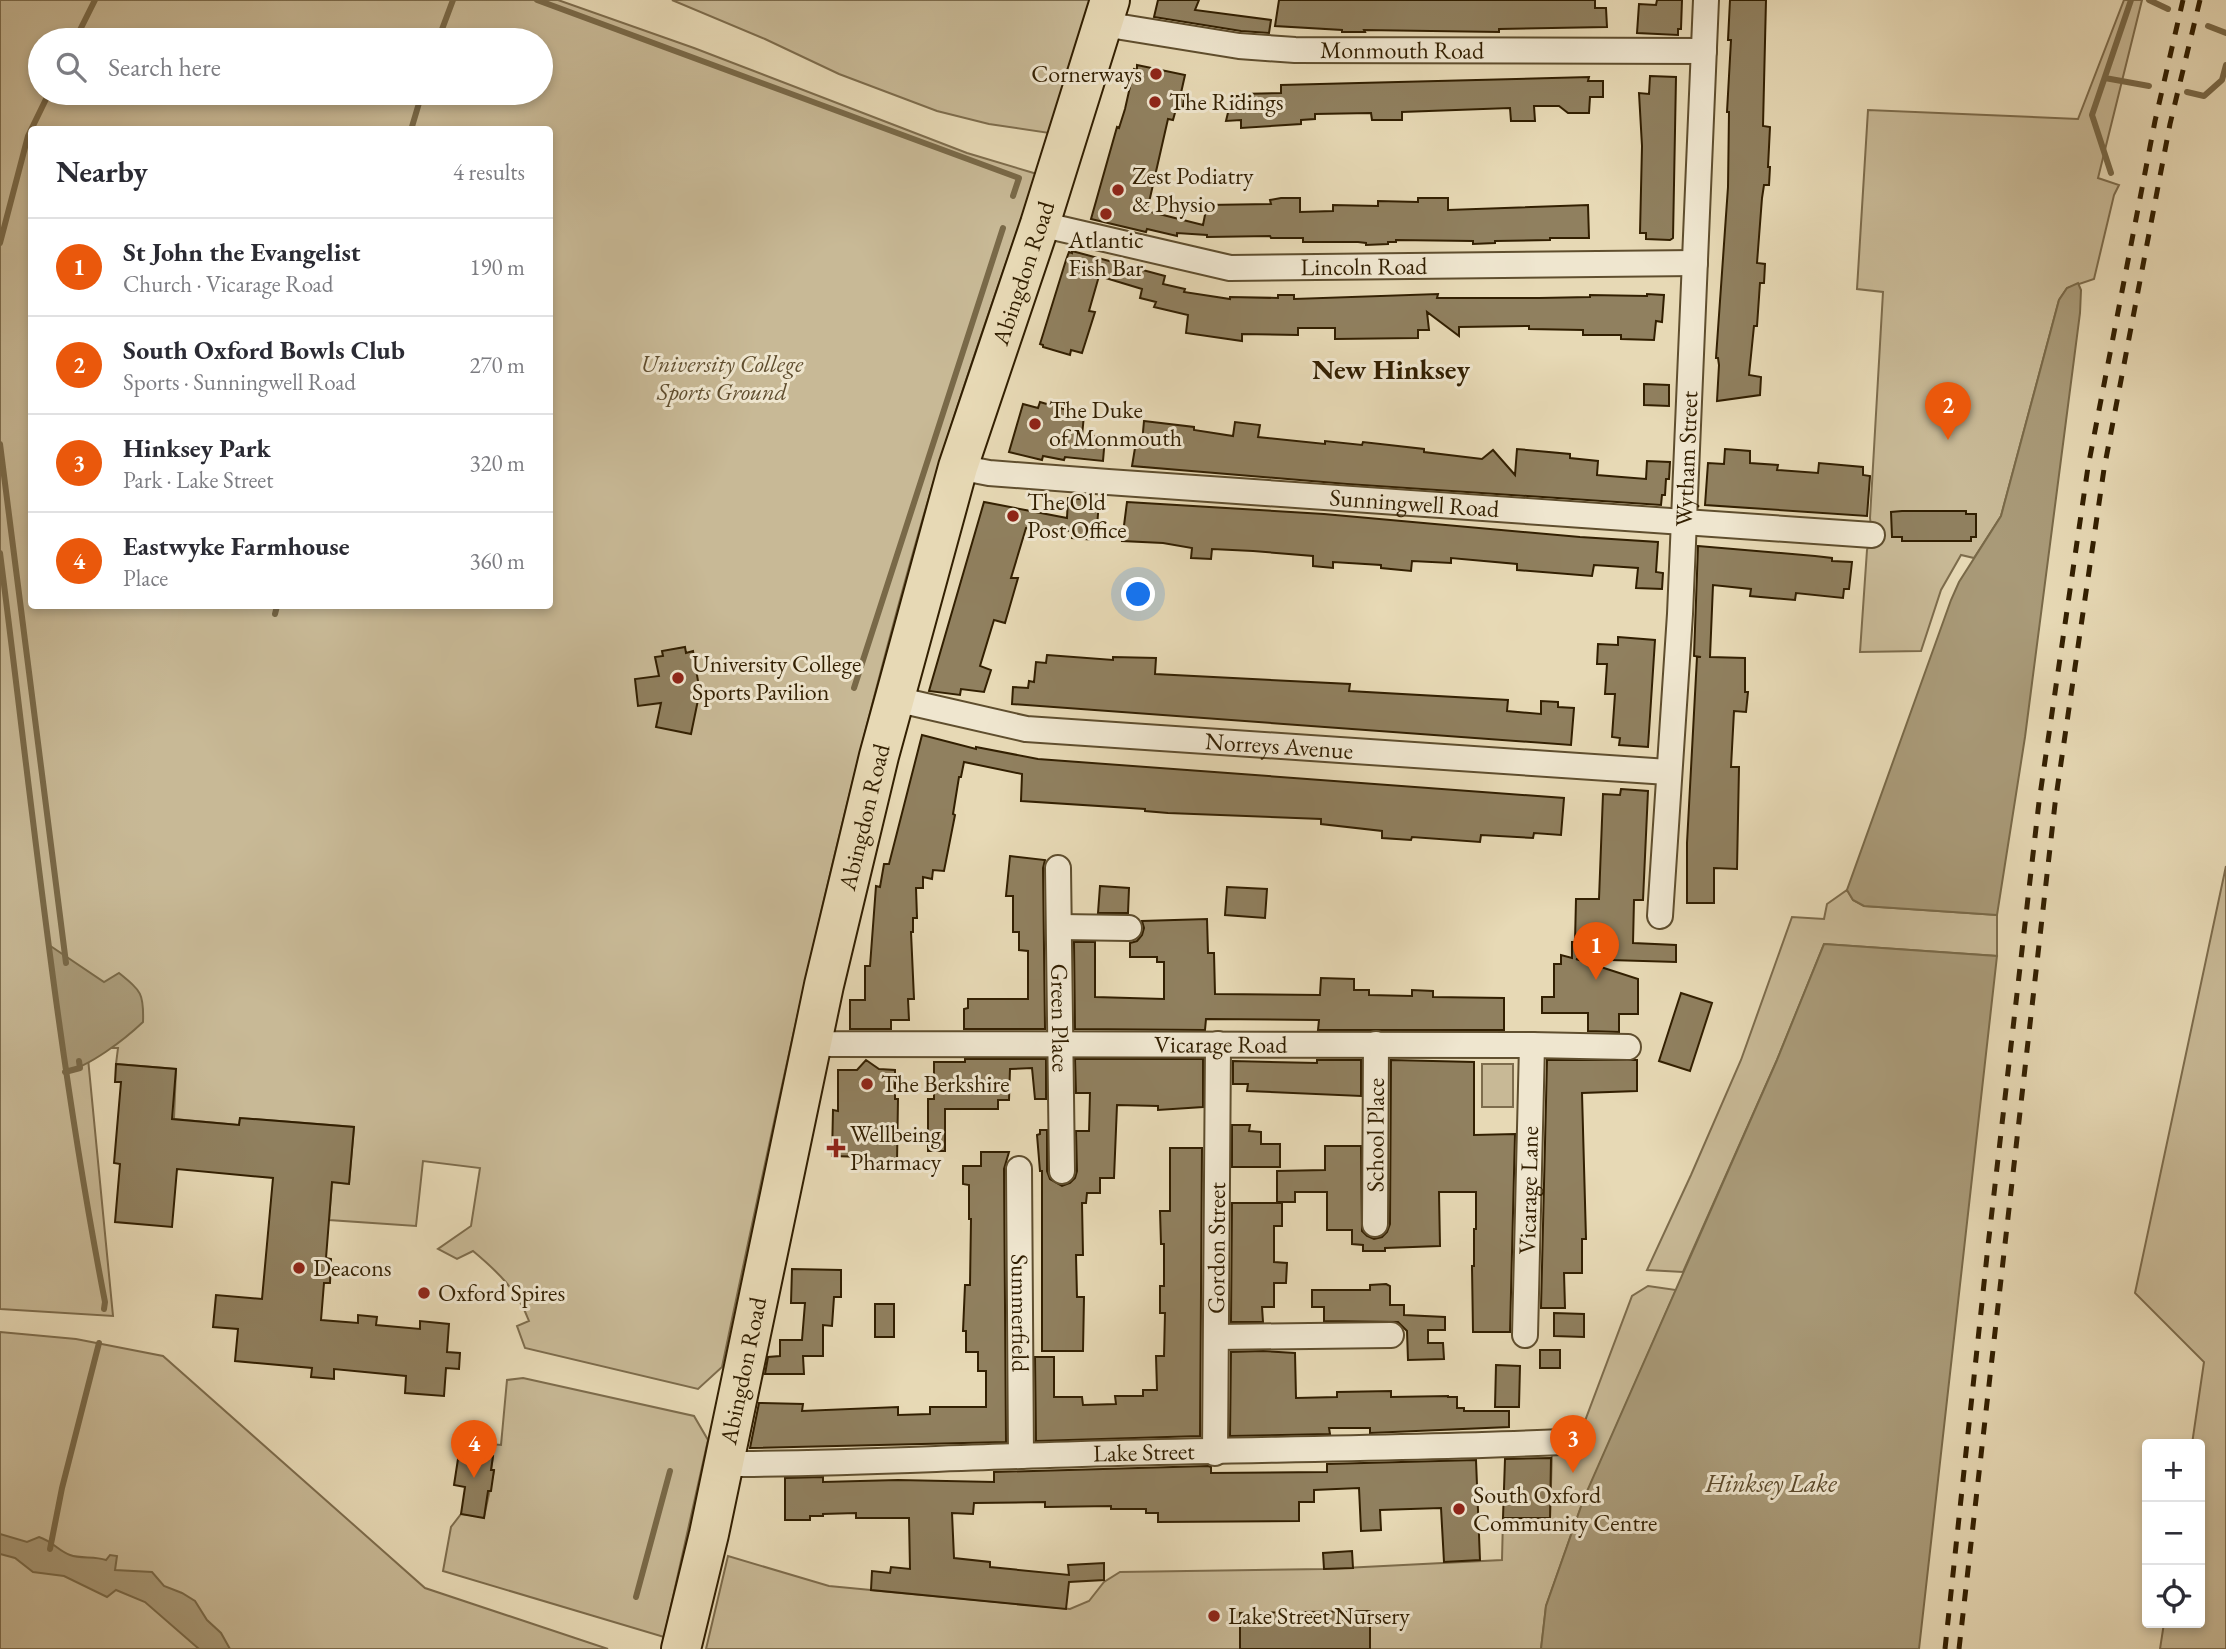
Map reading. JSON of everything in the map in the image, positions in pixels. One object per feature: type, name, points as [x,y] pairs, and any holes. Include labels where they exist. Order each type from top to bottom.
[{"type":"main road","name":"Abingdon Road","points":[[681,1649],[724,1464],[811,1042],[869,793],[958,467],[1040,224],[1106,12]]},
{"type":"street","name":"Wytham Street","points":[[1660,916],[1684,522],[1706,0]]},
{"type":"street","name":"Monmouth Road","points":[[1106,12],[1239,46],[1295,50],[1704,51]]},
{"type":"street","name":"Lincoln Road","points":[[1040,224],[1230,268],[1695,263]]},
{"type":"street","name":"Sunningwell Road","points":[[958,467],[989,473],[1108,482],[1872,535]]},
{"type":"street","name":"Norreys Avenue","points":[[895,699],[1026,729],[1668,772]]},
{"type":"street","name":"Green Place","points":[[1058,868],[1062,1171]]},
{"type":"street","points":[[1060,927],[1129,928]]},
{"type":"street","name":"Vicarage Road","points":[[811,1042],[1628,1047]]},
{"type":"street","name":"Gordon Street","points":[[1215,1452],[1218,1044]]},
{"type":"street","name":"School Place","points":[[1375,1224],[1376,1045]]},
{"type":"street","name":"Vicarage Lane","points":[[1525,1335],[1532,1045]]},
{"type":"street","name":"Summerfield","points":[[1019,1170],[1021,1456]]},
{"type":"street","points":[[1216,1337],[1391,1335]]},
{"type":"street","name":"Lake Street","points":[[724,1464],[1563,1442]]},
{"type":"green space","name":"University College Sports Ground","points":[[0,0],[558,0],[694,48],[967,153],[1037,174],[977,347],[922,521],[865,731],[814,942],[722,1367],[698,1389],[525,1348],[517,1326],[529,1321],[506,1282],[473,1251],[457,1259],[438,1249],[471,1226],[480,1168],[423,1161],[416,1226],[329,1220],[332,1182],[349,1184],[354,1127],[240,1118],[239,1125],[174,1119],[176,1069],[116,1064],[118,1048],[87,1048],[113,1316],[0,1309]]},
{"type":"green space","points":[[672,0],[1090,0],[1049,133],[989,124],[937,111],[839,74]]},
{"type":"green space","points":[[2124,0],[2142,0],[2098,178],[2119,185],[2114,195],[2094,279],[2067,288],[2059,300],[2001,516],[1974,558],[1961,555],[1941,590],[1921,651],[1860,652],[1867,550],[1872,535],[1870,518],[1883,292],[1857,289],[1868,110],[2078,119]]},
{"type":"green space","points":[[2226,866],[2226,1649],[2160,1649],[2163,1628],[2205,1628],[2205,1439],[2193,1439],[2204,1362],[2135,1293]]},
{"type":"green space","points":[[1847,890],[1853,900],[1864,906],[1997,915],[1997,956],[1824,944],[1777,1060],[1683,1272],[1647,1270],[1741,1060],[1792,917],[1824,919],[1827,904]]},
{"type":"green space","points":[[1482,1064],[1513,1064],[1513,1107],[1482,1107]]},
{"type":"green space","points":[[1648,1286],[1676,1290],[1582,1504],[1546,1606],[1541,1649],[706,1649],[728,1556],[829,1586],[1070,1609],[1089,1601],[1104,1582],[1120,1572],[1324,1569],[1502,1560],[1503,1518],[1550,1518],[1552,1452],[1574,1450],[1632,1296]]},
{"type":"green space","points":[[0,1332],[76,1339],[163,1356],[425,1588],[608,1649],[0,1649]]},
{"type":"green space","points":[[523,1378],[694,1416],[708,1440],[664,1637],[443,1571],[451,1527],[461,1514],[484,1517],[494,1471],[491,1470],[493,1456],[480,1454],[480,1443],[501,1445],[507,1380]]},
{"type":"water","points":[[2078,283],[2081,290],[2080,313],[2025,737],[1997,915],[1864,906],[1853,900],[1847,890],[1951,600],[1959,582],[2001,516],[2059,300],[2067,288]]},
{"type":"water","name":"Hinksey Lake","points":[[1824,944],[1997,956],[1919,1649],[1541,1649],[1546,1606],[1584,1498],[1777,1060]]},
{"type":"water","points":[[49,945],[104,982],[119,973],[140,993],[143,1005],[143,1022],[135,1029],[96,1058],[65,1072]]},
{"type":"water","points":[[0,1534],[27,1542],[39,1537],[74,1556],[106,1560],[110,1555],[117,1556],[115,1570],[152,1572],[164,1586],[195,1601],[207,1620],[221,1633],[230,1649],[199,1649],[145,1602],[116,1590],[107,1597],[64,1576],[33,1572],[15,1558],[0,1554]]},
{"type":"building","points":[[1158,0],[1199,0],[1195,10],[1271,20],[1269,33],[1154,17]]},
{"type":"building","points":[[1279,0],[1595,0],[1595,8],[1606,8],[1607,27],[1499,29],[1499,32],[1342,32],[1275,26]]},
{"type":"building","points":[[1657,0],[1682,0],[1681,29],[1678,29],[1678,35],[1637,33],[1639,4],[1656,5]]},
{"type":"building","points":[[1730,0],[1766,0],[1763,126],[1770,127],[1770,167],[1769,185],[1764,185],[1762,198],[1757,263],[1765,264],[1764,283],[1760,283],[1757,326],[1754,326],[1749,375],[1761,377],[1760,395],[1717,401],[1719,365],[1716,358],[1728,187]]},
{"type":"building","points":[[1137,65],[1185,75],[1181,93],[1183,107],[1176,109],[1173,120],[1168,119],[1147,211],[1203,225],[1207,205],[1271,204],[1270,200],[1281,198],[1300,198],[1300,212],[1333,211],[1333,205],[1378,206],[1378,201],[1418,202],[1418,198],[1448,198],[1448,210],[1588,205],[1589,238],[1473,244],[1473,241],[1396,240],[1388,244],[1366,245],[1358,242],[1303,242],[1303,238],[1270,236],[1207,237],[1177,233],[1177,236],[1091,219]]},
{"type":"building","points":[[1650,76],[1676,77],[1673,238],[1670,240],[1646,239],[1646,233],[1640,233],[1642,146],[1639,93],[1649,94]]},
{"type":"building","points":[[1589,77],[1588,81],[1603,81],[1603,97],[1590,97],[1589,113],[1568,113],[1559,106],[1534,106],[1535,121],[1511,121],[1510,108],[1402,112],[1402,120],[1372,120],[1371,113],[1315,114],[1315,119],[1301,120],[1301,124],[1241,128],[1241,120],[1226,121],[1232,96],[1281,93],[1281,85]]},
{"type":"building","points":[[1072,251],[1165,276],[1163,284],[1185,289],[1184,292],[1230,299],[1278,298],[1278,295],[1294,295],[1294,299],[1438,294],[1437,298],[1647,294],[1664,295],[1662,322],[1656,321],[1654,340],[1621,339],[1621,335],[1583,335],[1583,330],[1529,329],[1529,326],[1459,327],[1459,336],[1427,312],[1429,330],[1418,330],[1418,338],[1335,339],[1335,328],[1298,328],[1298,335],[1242,334],[1242,341],[1186,333],[1188,315],[1154,307],[1156,302],[1140,298],[1142,289],[1099,276],[1089,311],[1095,312],[1082,353],[1071,350],[1070,355],[1040,344],[1066,260]]},
{"type":"building","points":[[1644,384],[1669,385],[1669,406],[1644,405]]},
{"type":"building","name":"The Duke of Monmouth","points":[[1040,402],[1084,415],[1082,436],[1105,437],[1103,461],[1065,457],[1064,460],[1043,456],[1042,460],[1009,452],[1023,404],[1038,408]]},
{"type":"building","points":[[1144,421],[1194,427],[1194,430],[1233,436],[1235,422],[1260,425],[1258,437],[1325,444],[1325,441],[1362,445],[1363,442],[1482,459],[1493,450],[1515,475],[1517,449],[1570,454],[1570,458],[1598,461],[1597,475],[1646,479],[1647,461],[1670,462],[1669,479],[1666,479],[1661,505],[1347,484],[1132,466],[1136,442],[1142,443]]},
{"type":"building","points":[[1725,449],[1750,451],[1750,463],[1778,465],[1777,470],[1818,473],[1819,463],[1863,467],[1863,475],[1870,476],[1867,516],[1705,505],[1708,463],[1724,464]]},
{"type":"building","points":[[1068,498],[1099,501],[1096,540],[1072,538],[1072,531],[1026,528],[1011,578],[1018,578],[1005,623],[994,620],[980,666],[991,670],[984,692],[961,689],[960,695],[929,691],[984,502],[1067,518]]},
{"type":"building","points":[[1127,502],[1324,514],[1658,542],[1656,572],[1663,573],[1662,589],[1636,588],[1638,568],[1594,565],[1592,576],[1517,570],[1517,564],[1451,558],[1451,563],[1412,561],[1411,571],[1381,568],[1381,565],[1333,562],[1333,568],[1313,566],[1313,556],[1253,551],[1212,549],[1211,559],[1191,558],[1192,548],[1122,541]]},
{"type":"building","points":[[1966,511],[1966,514],[1976,514],[1976,537],[1971,537],[1971,541],[1902,541],[1902,537],[1892,537],[1891,512]]},
{"type":"building","points":[[1698,546],[1815,556],[1832,558],[1832,561],[1852,562],[1849,589],[1844,589],[1843,598],[1796,593],[1795,600],[1750,596],[1751,589],[1713,585],[1710,657],[1745,658],[1745,692],[1748,692],[1746,712],[1734,711],[1731,767],[1739,767],[1737,869],[1714,868],[1714,903],[1687,903],[1687,843],[1697,657],[1701,657],[1694,656]]},
{"type":"building","points":[[1618,637],[1655,640],[1648,747],[1619,745],[1620,738],[1612,737],[1615,694],[1605,694],[1607,664],[1597,664],[1598,644],[1618,645]]},
{"type":"building","points":[[685,647],[686,653],[693,651],[701,699],[698,700],[691,734],[656,727],[661,703],[638,706],[635,679],[659,676],[655,657],[663,656],[662,651]]},
{"type":"building","points":[[1047,655],[1113,660],[1113,657],[1156,658],[1155,674],[1350,684],[1349,691],[1508,700],[1507,711],[1541,714],[1541,701],[1558,702],[1558,707],[1574,708],[1571,745],[1012,704],[1013,687],[1028,688],[1029,681],[1034,682],[1036,662],[1046,663]]},
{"type":"building","points":[[922,735],[976,749],[1038,759],[1564,798],[1561,835],[1534,833],[1533,838],[1481,835],[1480,842],[1412,837],[1411,840],[1382,838],[1382,831],[1321,824],[1321,819],[1168,813],[1145,809],[1021,801],[1022,774],[964,762],[959,777],[944,871],[933,870],[932,879],[923,877],[923,888],[916,888],[917,918],[913,918],[911,932],[914,999],[908,999],[909,1020],[891,1020],[891,1029],[850,1029],[850,1000],[865,1000],[865,966],[870,966],[876,886],[880,887],[884,864],[889,864]]},
{"type":"building","points":[[1621,789],[1648,791],[1643,900],[1634,900],[1633,943],[1676,945],[1676,962],[1576,959],[1638,979],[1638,1014],[1619,1014],[1619,1032],[1588,1031],[1588,1013],[1542,1013],[1542,997],[1554,997],[1554,964],[1561,964],[1561,955],[1572,958],[1576,899],[1599,899],[1603,794],[1620,795]]},
{"type":"building","points":[[1010,856],[1045,860],[1045,1029],[964,1029],[964,1009],[968,1008],[968,999],[1028,999],[1028,951],[1019,950],[1019,932],[1013,932],[1013,896],[1006,896]]},
{"type":"building","points":[[1100,886],[1129,888],[1128,913],[1098,913]]},
{"type":"building","points":[[1227,887],[1267,889],[1265,918],[1225,915]]},
{"type":"building","points":[[1207,919],[1208,953],[1214,953],[1215,994],[1320,995],[1321,978],[1354,979],[1354,990],[1369,990],[1369,995],[1412,996],[1412,990],[1433,991],[1433,997],[1504,998],[1504,1030],[1318,1030],[1319,1020],[1206,1019],[1205,1030],[1075,1029],[1074,942],[1095,942],[1095,997],[1164,999],[1164,962],[1157,962],[1157,957],[1130,957],[1130,943],[1137,941],[1142,935],[1142,921]]},
{"type":"building","points":[[1681,993],[1712,1003],[1690,1071],[1659,1061]]},
{"type":"building","points":[[965,1059],[1046,1059],[1046,1099],[1035,1099],[1032,1068],[1010,1069],[1009,1100],[998,1100],[998,1109],[945,1109],[945,1151],[928,1151],[928,1099],[934,1099],[934,1062],[965,1062]]},
{"type":"building","points":[[1075,1059],[1203,1059],[1203,1107],[1158,1110],[1158,1106],[1117,1105],[1114,1178],[1100,1178],[1100,1193],[1087,1193],[1086,1203],[1082,1203],[1083,1255],[1076,1255],[1077,1297],[1084,1297],[1083,1351],[1042,1351],[1042,1171],[1037,1135],[1040,1130],[1047,1130],[1047,1171],[1050,1179],[1062,1186],[1070,1183],[1077,1171],[1076,1131],[1089,1131],[1090,1093],[1076,1093]]},
{"type":"building","points":[[866,1060],[879,1069],[895,1070],[895,1099],[898,1099],[897,1163],[865,1162],[865,1157],[832,1156],[833,1110],[838,1111],[838,1070],[857,1070]]},
{"type":"building","points":[[1317,1060],[1361,1060],[1361,1096],[1247,1091],[1248,1084],[1233,1084],[1233,1061],[1317,1063]]},
{"type":"building","points":[[1391,1060],[1474,1062],[1474,1135],[1515,1134],[1510,1332],[1473,1332],[1472,1266],[1476,1192],[1439,1192],[1440,1246],[1385,1248],[1385,1251],[1363,1251],[1363,1245],[1352,1244],[1352,1230],[1327,1230],[1327,1192],[1295,1192],[1295,1202],[1277,1202],[1277,1171],[1325,1170],[1325,1146],[1361,1146],[1362,1231],[1374,1239],[1387,1232],[1390,1224]]},
{"type":"building","points":[[1547,1060],[1637,1060],[1637,1091],[1582,1093],[1586,1239],[1582,1239],[1582,1273],[1564,1273],[1565,1308],[1541,1308]]},
{"type":"building","points":[[116,1064],[176,1069],[172,1119],[239,1125],[240,1118],[354,1127],[349,1184],[332,1182],[326,1258],[331,1259],[330,1283],[324,1283],[321,1320],[358,1323],[358,1315],[377,1317],[376,1325],[420,1329],[420,1321],[449,1324],[447,1352],[460,1353],[459,1369],[446,1368],[444,1396],[405,1393],[406,1376],[334,1369],[334,1379],[311,1377],[312,1368],[235,1361],[238,1329],[213,1327],[216,1295],[262,1299],[273,1178],[177,1169],[172,1227],[115,1222],[120,1164],[114,1163],[121,1082],[115,1082]]},
{"type":"building","points":[[1232,1125],[1250,1125],[1249,1131],[1261,1132],[1261,1144],[1280,1144],[1280,1167],[1232,1167]]},
{"type":"building","points":[[1170,1148],[1202,1148],[1200,1436],[1036,1441],[1035,1357],[1054,1357],[1054,1397],[1082,1397],[1083,1405],[1116,1404],[1115,1396],[1143,1396],[1143,1390],[1157,1390],[1156,1356],[1164,1356],[1165,1313],[1160,1313],[1160,1286],[1164,1286],[1164,1244],[1161,1244],[1160,1211],[1170,1211]]},
{"type":"building","points":[[981,1152],[1009,1152],[1004,1169],[1006,1442],[750,1448],[759,1403],[803,1404],[802,1411],[898,1407],[898,1415],[930,1414],[930,1407],[986,1407],[986,1371],[978,1371],[978,1352],[966,1352],[966,1331],[963,1331],[965,1285],[970,1285],[971,1219],[969,1185],[963,1184],[963,1166],[981,1166]]},
{"type":"building","points":[[1232,1203],[1282,1203],[1282,1226],[1274,1226],[1274,1262],[1287,1263],[1286,1283],[1274,1283],[1274,1307],[1262,1307],[1263,1322],[1231,1322]]},
{"type":"building","points":[[792,1269],[841,1270],[841,1297],[834,1297],[832,1326],[823,1325],[823,1356],[803,1356],[804,1374],[765,1374],[768,1357],[780,1356],[780,1340],[802,1340],[805,1303],[791,1303]]},
{"type":"building","points":[[1370,1285],[1390,1286],[1390,1305],[1404,1305],[1404,1315],[1445,1317],[1445,1330],[1428,1330],[1428,1343],[1443,1343],[1444,1359],[1408,1360],[1407,1331],[1398,1322],[1324,1321],[1324,1307],[1312,1307],[1312,1290],[1370,1290]]},
{"type":"building","points":[[875,1304],[894,1304],[894,1337],[875,1337]]},
{"type":"building","points":[[1554,1313],[1584,1314],[1584,1337],[1554,1336]]},
{"type":"building","points":[[1540,1350],[1560,1350],[1560,1368],[1540,1368]]},
{"type":"building","points":[[1231,1352],[1295,1353],[1296,1398],[1337,1397],[1337,1392],[1391,1391],[1391,1397],[1457,1397],[1457,1408],[1464,1408],[1464,1411],[1509,1411],[1509,1427],[1370,1433],[1370,1428],[1329,1428],[1330,1434],[1230,1436]]},
{"type":"building","points":[[1496,1365],[1520,1366],[1519,1407],[1495,1407]]},
{"type":"building","points":[[460,1446],[493,1456],[491,1491],[488,1491],[484,1518],[461,1514],[465,1487],[454,1485]]},
{"type":"building","points":[[1551,1458],[1550,1518],[1503,1518],[1505,1459]]},
{"type":"building","points":[[1476,1460],[1480,1560],[1444,1562],[1441,1508],[1380,1510],[1381,1530],[1361,1531],[1359,1488],[1314,1490],[1314,1502],[1299,1502],[1299,1521],[1158,1522],[1158,1513],[1146,1513],[1146,1509],[1111,1509],[1111,1506],[1045,1507],[1045,1502],[974,1503],[973,1514],[952,1513],[954,1558],[990,1562],[990,1567],[1069,1575],[1068,1565],[1104,1563],[1104,1580],[1069,1582],[1066,1609],[871,1590],[872,1571],[890,1573],[891,1567],[910,1569],[909,1518],[856,1518],[856,1513],[823,1514],[810,1516],[810,1520],[785,1520],[785,1478],[823,1477],[823,1482],[994,1482],[994,1472],[1208,1466],[1211,1467],[1211,1473],[1327,1472],[1327,1464]]},
{"type":"building","points":[[1352,1551],[1353,1568],[1324,1569],[1323,1553]]},
{"type":"building","points":[[1370,1611],[1370,1649],[1240,1649],[1240,1613]]},
{"type":"waterway","points":[[81,28],[95,0]]},
{"type":"waterway","points":[[442,28],[453,0]]},
{"type":"waterway","points":[[537,0],[1019,178],[1013,196]]},
{"type":"waterway","points":[[2111,173],[2092,115],[2131,0]]},
{"type":"waterway","points":[[2149,0],[2168,9]]},
{"type":"waterway","points":[[2208,26],[2226,33]]},
{"type":"waterway","points":[[2187,92],[2204,96],[2222,80],[2226,65]]},
{"type":"waterway","points":[[2105,78],[2149,86]]},
{"type":"waterway","points":[[33,126],[43,105]]},
{"type":"waterway","points":[[412,126],[418,105]]},
{"type":"waterway","points":[[0,243],[28,136]]},
{"type":"waterway","points":[[854,688],[1003,228]]},
{"type":"waterway","points":[[0,444],[66,963]]},
{"type":"waterway","points":[[0,553],[59,1022],[104,1309]]},
{"type":"waterway","points":[[275,614],[276,609]]},
{"type":"waterway","points":[[65,1072],[80,1068],[79,1061]]},
{"type":"waterway","points":[[50,1549],[62,1488],[99,1343]]},
{"type":"waterway","points":[[636,1597],[670,1471]]},
{"type":"railway","points":[[1945,1649],[2039,802],[2088,467],[2155,121],[2183,0]]},
{"type":"railway","points":[[1959,1649],[2055,804],[2104,469],[2170,124],[2200,0]]},
{"type":"place","name":"Cornerways","points":[[1156,74]]},
{"type":"place","name":"The Ridings","points":[[1155,102]]},
{"type":"place","name":"Zest Podiatry & Physio","points":[[1118,190]]},
{"type":"place","name":"Atlantic Fish Bar","points":[[1106,214]]},
{"type":"place","name":"The Duke of Monmouth","points":[[1035,424]]},
{"type":"place","name":"South Oxford Bowls Club","points":[[1948,440]]},
{"type":"place","name":"The Old Post Office","points":[[1013,516]]},
{"type":"place","name":"University College Sports Pavilion","points":[[678,678]]},
{"type":"place","name":"St John the Evangelist","points":[[1596,980]]},
{"type":"place","name":"The Berkshire","points":[[867,1084]]},
{"type":"place","name":"Wellbeing Pharmacy","points":[[836,1148]]},
{"type":"place","name":"Deacons","points":[[299,1268]]},
{"type":"place","name":"Oxford Spires","points":[[424,1293]]},
{"type":"place","name":"Hinksey Park","points":[[1573,1473]]},
{"type":"place","name":"Eastwyke Farmhouse","points":[[474,1478]]},
{"type":"place","name":"South Oxford Community Centre","points":[[1459,1509]]},
{"type":"place","name":"Lake Street Nursery","points":[[1214,1616]]},
{"type":"district","name":"New Hinksey","points":[[1391,369]]}]
